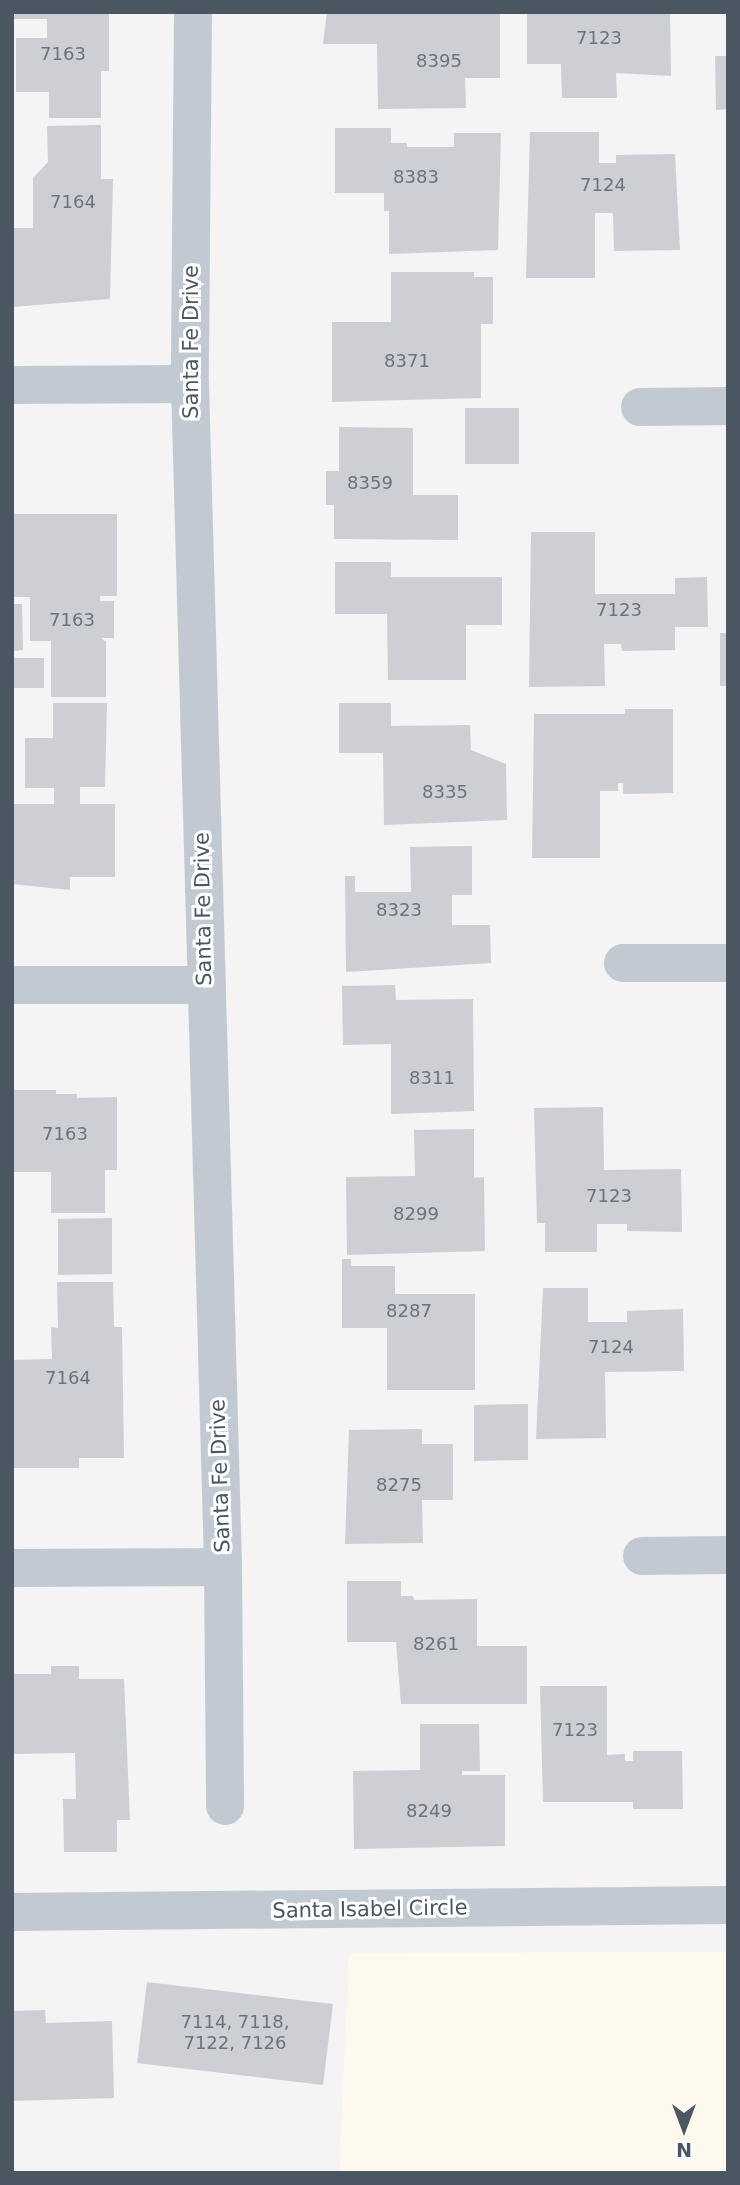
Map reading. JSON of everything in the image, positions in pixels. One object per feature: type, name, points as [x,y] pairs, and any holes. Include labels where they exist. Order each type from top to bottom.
[{"type":"street","name":"Santa Fe Drive","points":[[193,12],[190,384],[223,1567],[225,1806]]},
{"type":"street","points":[[12,385],[190,384]]},
{"type":"street","points":[[640,407],[728,406]]},
{"type":"street","points":[[623,963],[728,963]]},
{"type":"street","points":[[12,985],[205,985]]},
{"type":"street","points":[[642,1556],[728,1555]]},
{"type":"street","points":[[12,1568],[223,1567]]},
{"type":"street","name":"Santa Isabel Circle","points":[[12,1912],[728,1905]]},
{"type":"shaded area","points":[[728,1952],[728,2173],[339,2173],[349,1953]]},
{"type":"building","points":[[12,12],[109,12],[109,71],[101,71],[101,118],[49,118],[49,92],[16,92],[16,38],[47,38],[47,19],[12,19]]},
{"type":"building","points":[[327,12],[500,14],[500,78],[465,78],[466,108],[378,109],[377,44],[323,44]]},
{"type":"building","points":[[527,12],[670,12],[671,76],[616,73],[617,98],[562,98],[561,64],[527,64]]},
{"type":"building","points":[[715,56],[728,56],[728,109],[716,110]]},
{"type":"building","points":[[101,125],[101,179],[113,179],[110,299],[12,307],[12,228],[33,228],[33,178],[48,162],[47,126]]},
{"type":"building","points":[[335,128],[391,128],[391,143],[407,143],[407,147],[454,147],[454,133],[501,133],[498,250],[389,254],[389,211],[384,211],[384,193],[335,193]]},
{"type":"building","points":[[530,132],[599,132],[599,163],[616,163],[616,155],[675,154],[680,250],[614,251],[613,213],[595,213],[595,278],[526,278]]},
{"type":"building","points":[[391,272],[474,272],[474,277],[493,277],[493,324],[481,324],[481,398],[332,402],[332,322],[391,322]]},
{"type":"building","points":[[465,408],[519,408],[519,464],[465,464]]},
{"type":"building","points":[[339,427],[413,428],[413,495],[458,495],[458,540],[334,539],[334,505],[326,505],[326,471],[339,471]]},
{"type":"building","points":[[12,514],[117,514],[117,596],[100,596],[100,601],[114,601],[114,638],[101,638],[106,642],[106,697],[51,697],[51,641],[30,641],[30,597],[12,597]]},
{"type":"building","points":[[531,532],[595,532],[595,594],[675,594],[675,578],[707,577],[708,627],[675,627],[675,650],[622,651],[621,644],[604,644],[605,686],[529,687]]},
{"type":"building","points":[[335,562],[391,562],[391,577],[502,577],[502,625],[466,625],[466,680],[388,680],[387,614],[335,614]]},
{"type":"building","points":[[12,604],[22,604],[23,650],[12,651]]},
{"type":"building","points":[[720,633],[728,633],[728,686],[720,686]]},
{"type":"building","points":[[12,658],[44,658],[44,688],[12,688]]},
{"type":"building","points":[[53,703],[107,703],[105,787],[80,787],[80,804],[115,804],[115,877],[70,877],[70,890],[12,884],[12,804],[54,804],[54,788],[25,788],[25,738],[53,738]]},
{"type":"building","points":[[339,703],[391,703],[391,726],[470,725],[471,750],[506,764],[507,820],[384,825],[383,753],[339,753]]},
{"type":"building","points":[[625,709],[673,709],[673,793],[623,794],[623,783],[618,783],[618,791],[600,791],[600,858],[532,858],[534,714],[625,714]]},
{"type":"building","points":[[472,846],[472,895],[452,895],[452,925],[490,925],[491,963],[346,972],[345,876],[355,876],[355,892],[411,892],[410,847]]},
{"type":"building","points":[[395,985],[396,1000],[473,999],[474,1111],[391,1114],[391,1044],[343,1045],[342,986]]},
{"type":"building","points":[[12,1090],[56,1090],[56,1094],[77,1094],[77,1098],[117,1097],[117,1170],[105,1170],[105,1213],[51,1213],[51,1172],[12,1172]]},
{"type":"building","points":[[603,1107],[604,1170],[681,1169],[682,1232],[627,1231],[627,1224],[597,1224],[597,1252],[545,1252],[545,1223],[537,1223],[534,1108]]},
{"type":"building","points":[[474,1129],[474,1178],[484,1177],[485,1251],[347,1255],[346,1177],[415,1176],[414,1130]]},
{"type":"building","points":[[112,1218],[112,1274],[58,1275],[58,1219]]},
{"type":"building","points":[[342,1259],[351,1259],[351,1266],[395,1266],[395,1294],[475,1294],[475,1390],[387,1390],[387,1328],[342,1328]]},
{"type":"building","points":[[57,1282],[113,1282],[114,1327],[122,1327],[124,1458],[79,1458],[79,1468],[12,1468],[12,1360],[52,1359],[51,1327],[58,1328]]},
{"type":"building","points":[[543,1288],[588,1288],[588,1322],[627,1322],[627,1311],[683,1309],[684,1371],[605,1372],[606,1438],[536,1439]]},
{"type":"building","points":[[528,1404],[528,1460],[474,1461],[474,1405]]},
{"type":"building","points":[[422,1429],[422,1444],[453,1444],[453,1500],[422,1500],[423,1543],[345,1544],[349,1430]]},
{"type":"building","points":[[347,1581],[401,1581],[401,1596],[413,1596],[414,1600],[477,1599],[477,1646],[527,1646],[527,1704],[401,1704],[396,1642],[347,1642]]},
{"type":"building","points":[[51,1666],[79,1666],[79,1679],[124,1679],[130,1820],[117,1820],[117,1852],[64,1852],[63,1799],[76,1799],[75,1753],[14,1754],[13,1674],[51,1674]]},
{"type":"building","points":[[540,1686],[607,1686],[607,1755],[625,1754],[625,1761],[633,1761],[633,1751],[682,1751],[683,1809],[633,1809],[633,1802],[543,1802]]},
{"type":"building","points":[[420,1724],[479,1724],[480,1771],[462,1771],[462,1775],[505,1775],[505,1846],[354,1849],[353,1771],[420,1770]]},
{"type":"building","points":[[147,1982],[333,2004],[323,2085],[137,2063]]},
{"type":"building","points":[[45,2010],[46,2023],[112,2021],[114,2098],[12,2101],[12,2011]]}]
